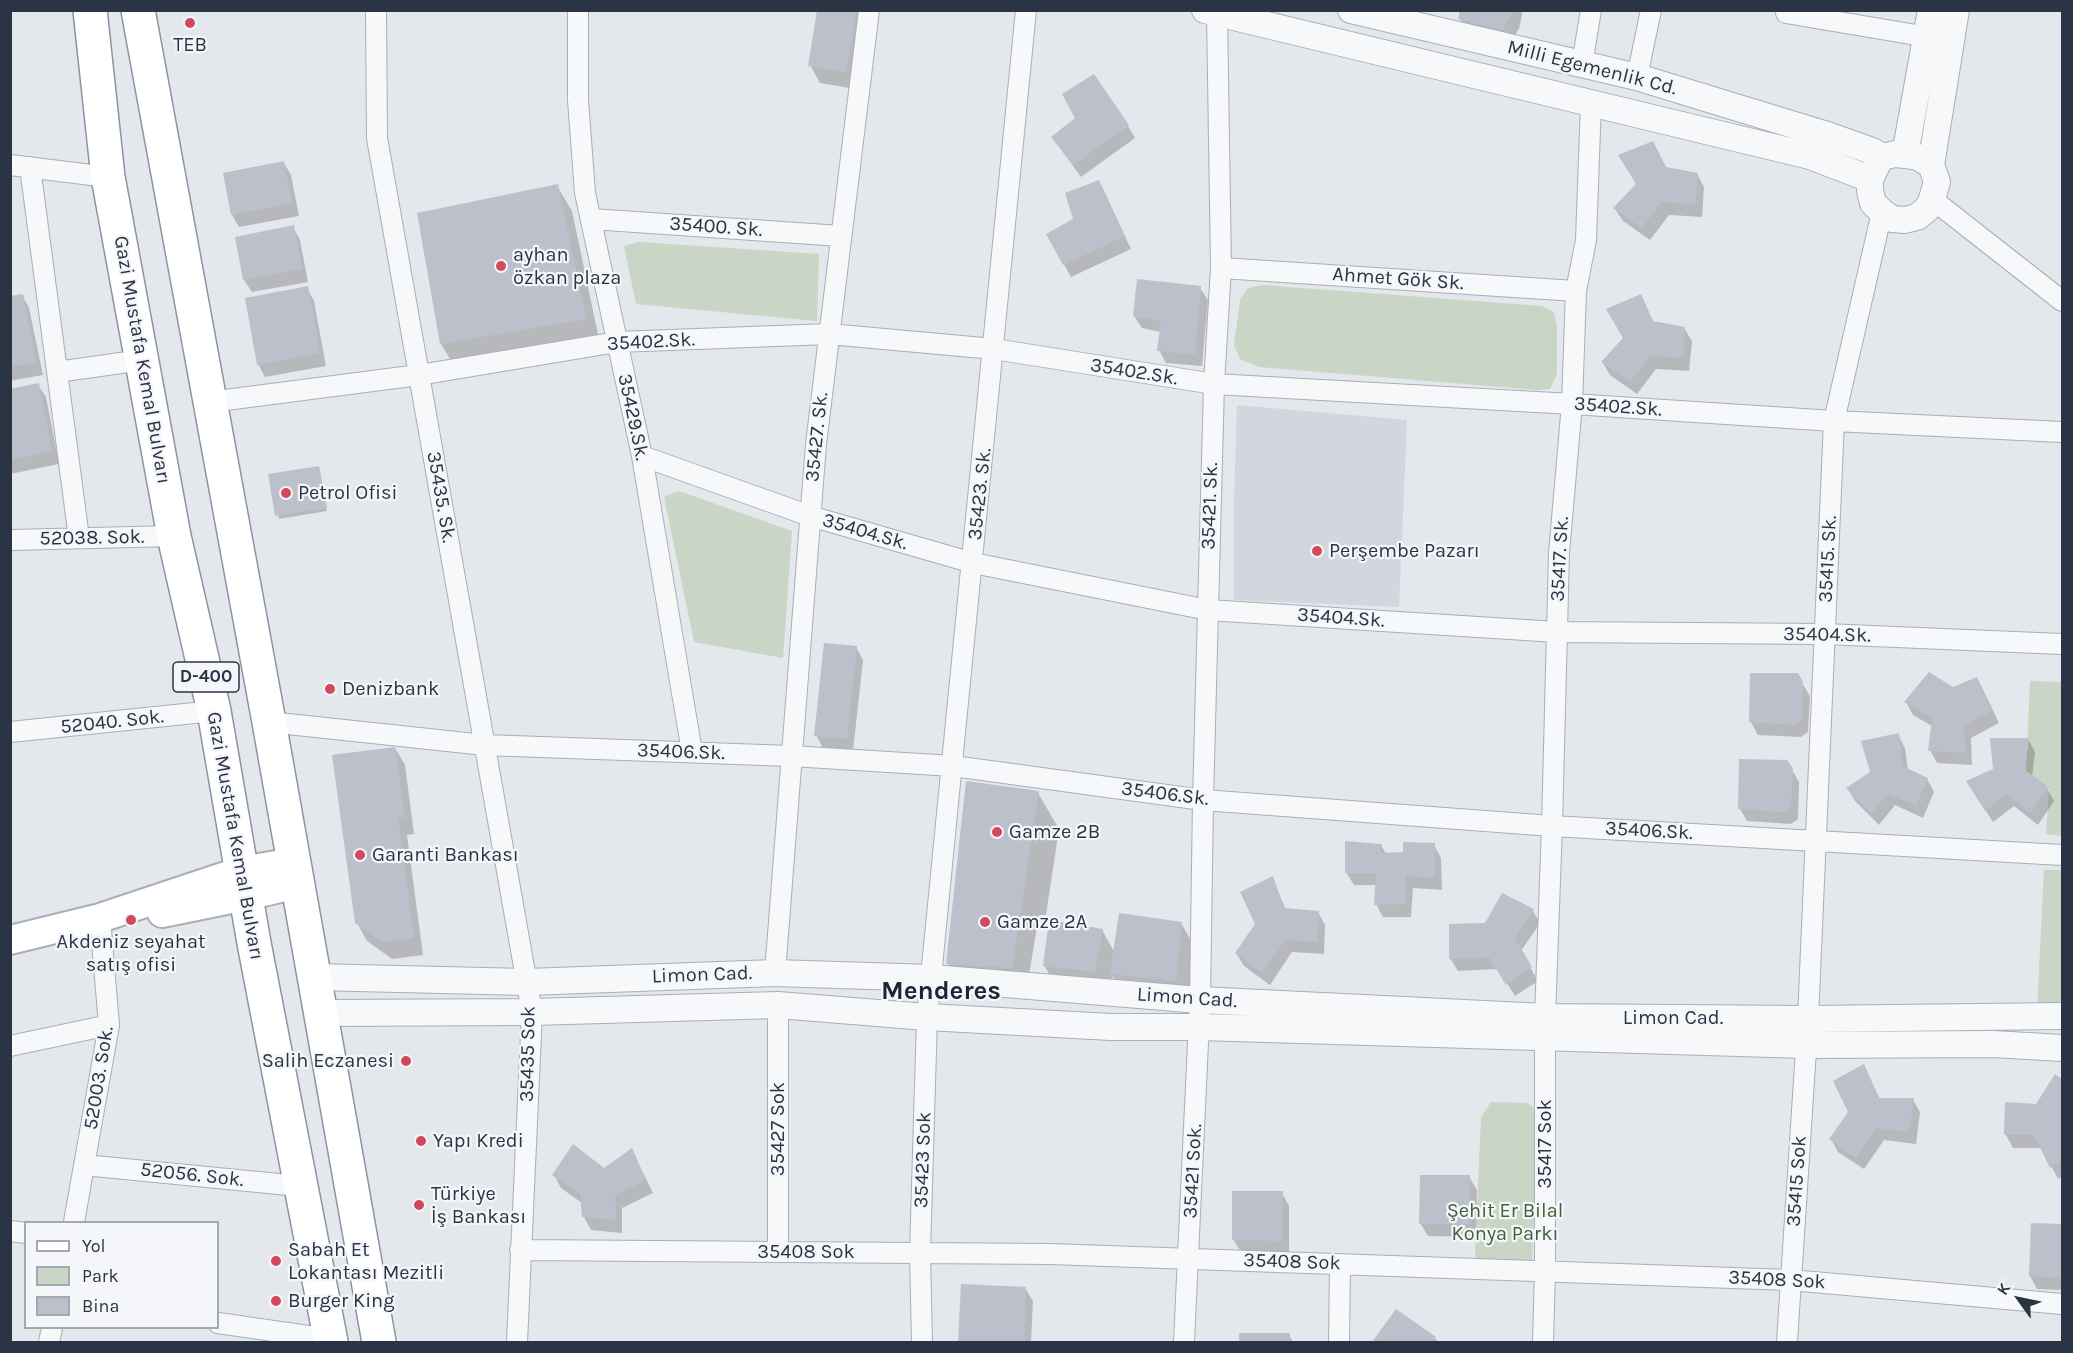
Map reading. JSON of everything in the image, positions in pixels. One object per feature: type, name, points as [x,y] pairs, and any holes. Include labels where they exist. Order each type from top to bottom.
[{"type":"highway","name":"Gazi Mustafa Kemal Bulvarı","points":[[90,10],[108,177],[174,536],[214,711],[299,1186],[330,1341]]},
{"type":"highway","name":"D-400","points":[[138,10],[269,722],[379,1342]]},
{"type":"main road","points":[[10,940],[295,873]]},
{"type":"street","name":"35435. Sk.","points":[[376,10],[377,138],[527,982]]},
{"type":"street","name":"35429.Sk.","points":[[578,10],[578,100],[585,193],[642,456],[692,753]]},
{"type":"street","name":"35427. Sk.","points":[[775,973],[816,444],[869,10]]},
{"type":"street","name":"35423. Sk.","points":[[932,978],[1026,10]]},
{"type":"street","name":"Milli Egemenlik Cd.","points":[[1351,10],[1426,19],[1582,64],[1637,77],[1894,156]]},
{"type":"street","points":[[1582,64],[1591,10]]},
{"type":"street","points":[[1637,77],[1651,10]]},
{"type":"street","points":[[1786,10],[1786,13],[1928,38]]},
{"type":"street","points":[[1894,156],[1928,38],[1931,10]]},
{"type":"street","points":[[1931,165],[1918,157],[1894,156],[1875,167],[1870,179],[1873,203],[1892,219],[1905,220],[1917,216],[1926,209],[1932,199],[1936,182],[1931,165],[1956,10]]},
{"type":"street","points":[[1211,12],[1810,156],[1870,179]]},
{"type":"street","name":"35421. Sk.","points":[[1200,1000],[1214,384],[1221,268],[1211,12]]},
{"type":"street","name":"35417. Sk.","points":[[1544,1027],[1559,553],[1572,404],[1576,291],[1586,240],[1591,103]]},
{"type":"street","points":[[10,165],[108,177]]},
{"type":"street","points":[[30,167],[79,538]]},
{"type":"street","points":[[1932,199],[2062,301]]},
{"type":"street","name":"35415. Sk.","points":[[1808,1019],[1834,421],[1882,212]]},
{"type":"street","name":"35400. Sk.","points":[[591,219],[841,236]]},
{"type":"street","name":"Ahmet Gök Sk.","points":[[1221,268],[1576,291]]},
{"type":"street","name":"35402.Sk.","points":[[210,402],[419,375],[617,342],[829,334],[994,349],[1214,384],[1834,421],[2062,432]]},
{"type":"street","points":[[57,372],[142,360]]},
{"type":"street","name":"35404.Sk.","points":[[642,456],[810,516],[973,563],[1208,610],[1557,632],[1825,634],[2062,644]]},
{"type":"street","name":"52038. Sok.","points":[[10,540],[174,536]]},
{"type":"street","name":"52040. Sok.","points":[[10,732],[214,711]]},
{"type":"street","name":"35406.Sk.","points":[[269,722],[485,745],[792,756],[953,765],[1203,800],[1552,826],[2062,855]]},
{"type":"street","name":"52003. Sok.","points":[[74,1221],[109,1025],[100,918]]},
{"type":"street","name":"Limon Cad.","points":[[313,977],[527,982],[775,973],[932,978],[1544,1027],[1806,1045],[1993,1044],[2062,1048]]},
{"type":"street","name":"35423 Sok","points":[[922,1342],[920,1253],[927,1017],[932,978]]},
{"type":"street","name":"35435 Sok","points":[[517,1342],[532,1012],[527,982]]},
{"type":"street","name":"35421 Sok.","points":[[1184,1342],[1200,1000]]},
{"type":"street","name":"Limon Cad.","points":[[320,1012],[532,1012],[778,1005],[927,1017],[1111,1027],[1544,1027],[1808,1019],[2062,1016]]},
{"type":"street","name":"35427 Sok","points":[[778,1005],[778,1252]]},
{"type":"street","name":"35415 Sok","points":[[1787,1342],[1808,1019]]},
{"type":"street","points":[[10,1046],[109,1025]]},
{"type":"street","name":"35417 Sok","points":[[1543,1342],[1544,1027]]},
{"type":"street","name":"52056. Sok.","points":[[84,1165],[299,1186]]},
{"type":"street","name":"35408 Sok","points":[[520,1250],[1050,1254],[1545,1271],[1790,1280],[2062,1305]]},
{"type":"street","points":[[1339,1342],[1341,1264]]},
{"type":"street","points":[[219,1323],[330,1341]]},
{"type":"shaded area","name":"Perşembe Pazarı","points":[[1237,405],[1407,420],[1399,607],[1234,600]]},
{"type":"green space","points":[[639,242],[819,254],[817,321],[636,304],[624,246]]},
{"type":"green space","points":[[1262,285],[1542,306],[1554,312],[1557,327],[1557,374],[1550,389],[1537,390],[1259,367],[1240,359],[1234,345],[1240,300],[1248,288]]},
{"type":"green space","points":[[679,491],[792,531],[783,658],[694,642],[664,497]]},
{"type":"green space","points":[[2030,681],[2062,682],[2062,836],[2046,834],[2049,789],[2026,775]]},
{"type":"green space","points":[[2044,870],[2062,870],[2062,1010],[2037,1010]]},
{"type":"green space","name":"Şehit Er Bilal Konya Parkı","points":[[1491,1102],[1527,1103],[1536,1109],[1538,1126],[1532,1260],[1526,1267],[1480,1265],[1475,1256],[1481,1117]]},
{"type":"building","points":[[817,10],[857,10],[846,72],[808,66]]},
{"type":"building","points":[[1460,10],[1513,10],[1503,30],[1458,19]]},
{"type":"building","points":[[1094,74],[1129,125],[1073,165],[1051,137],[1075,118],[1062,94]]},
{"type":"building","points":[[1653,141],[1666,167],[1698,173],[1695,204],[1661,202],[1642,228],[1613,208],[1636,184],[1618,155]]},
{"type":"building","points":[[284,161],[292,203],[231,215],[223,173]]},
{"type":"building","points":[[1099,180],[1125,236],[1063,265],[1046,234],[1073,219],[1065,193]]},
{"type":"building","name":"ayhan özkan plaza","points":[[558,184],[586,319],[440,344],[417,213]]},
{"type":"building","points":[[294,225],[302,269],[243,280],[235,237]]},
{"type":"building","points":[[1137,279],[1201,286],[1195,354],[1157,351],[1161,321],[1133,316]]},
{"type":"building","points":[[308,286],[320,353],[257,365],[245,298]]},
{"type":"building","points":[[23,294],[36,362],[10,367],[10,296]]},
{"type":"building","points":[[1641,294],[1653,321],[1685,327],[1683,358],[1649,356],[1630,382],[1601,362],[1623,338],[1606,309]]},
{"type":"building","points":[[39,383],[52,451],[10,460],[10,389]]},
{"type":"building","points":[[319,466],[327,508],[275,516],[268,474]]},
{"type":"building","points":[[824,643],[857,646],[847,739],[814,736]]},
{"type":"building","points":[[1929,672],[1953,687],[1977,677],[1993,710],[1964,725],[1966,753],[1928,751],[1932,718],[1904,702]]},
{"type":"building","points":[[1750,673],[1798,673],[1803,682],[1802,719],[1794,725],[1749,722]]},
{"type":"building","points":[[1899,733],[1902,766],[1928,778],[1916,806],[1888,793],[1871,814],[1846,788],[1870,772],[1861,741]]},
{"type":"building","points":[[1990,738],[2029,738],[2025,770],[2048,787],[2031,813],[2006,794],[1985,811],[1966,781],[1993,769]]},
{"type":"building","points":[[395,747],[405,817],[398,818],[414,938],[381,942],[355,923],[332,755]]},
{"type":"building","points":[[1739,759],[1787,760],[1793,768],[1791,806],[1783,812],[1738,809]]},
{"type":"building","points":[[966,781],[1039,791],[1012,968],[946,964]]},
{"type":"building","points":[[1345,841],[1382,844],[1381,853],[1403,852],[1403,842],[1435,843],[1435,878],[1406,876],[1405,904],[1374,905],[1376,873],[1345,873]]},
{"type":"building","points":[[1273,876],[1284,908],[1319,911],[1317,942],[1285,940],[1263,973],[1235,953],[1255,924],[1240,892]]},
{"type":"building","points":[[1502,893],[1534,909],[1515,938],[1532,967],[1506,985],[1489,957],[1449,959],[1449,924],[1485,923]]},
{"type":"building","points":[[1119,913],[1182,922],[1176,981],[1110,974]]},
{"type":"building","points":[[1049,920],[1103,929],[1095,972],[1043,966]]},
{"type":"building","points":[[1864,1064],[1879,1098],[1914,1098],[1909,1132],[1876,1128],[1856,1158],[1829,1139],[1848,1112],[1833,1081]]},
{"type":"building","points":[[2055,1074],[2062,1079],[2062,1160],[2050,1168],[2034,1135],[2004,1135],[2005,1102],[2036,1104]]},
{"type":"building","points":[[573,1144],[604,1168],[632,1148],[646,1180],[615,1195],[616,1220],[582,1217],[580,1194],[552,1175]]},
{"type":"building","points":[[1420,1175],[1470,1175],[1469,1224],[1419,1224]]},
{"type":"building","points":[[1232,1191],[1283,1191],[1282,1241],[1232,1240]]},
{"type":"building","points":[[2031,1223],[2062,1224],[2062,1278],[2029,1276]]},
{"type":"building","points":[[961,1284],[1026,1287],[1024,1342],[958,1342]]},
{"type":"building","points":[[1396,1309],[1436,1337],[1432,1342],[1372,1342]]},
{"type":"building","points":[[1239,1333],[1290,1333],[1290,1342],[1239,1342]]},
{"type":"place","name":"TEB","points":[[190,23]]},
{"type":"place","name":"ayhan özkan plaza","points":[[501,266]]},
{"type":"place","name":"Petrol Ofisi","points":[[286,493]]},
{"type":"place","name":"Perşembe Pazarı","points":[[1317,551]]},
{"type":"place","name":"Denizbank","points":[[330,689]]},
{"type":"place","name":"Gamze 2B","points":[[997,832]]},
{"type":"place","name":"Garanti Bankası","points":[[360,855]]},
{"type":"place","name":"Akdeniz seyahat satış ofisi","points":[[131,920]]},
{"type":"place","name":"Gamze 2A","points":[[985,922]]},
{"type":"place","name":"Salih Eczanesi","points":[[406,1061]]},
{"type":"place","name":"Yapı Kredi","points":[[421,1141]]},
{"type":"place","name":"Türkiye İş Bankası","points":[[419,1205]]},
{"type":"place","name":"Sabah Et Lokantası Mezitli","points":[[276,1261]]},
{"type":"place","name":"Burger King","points":[[276,1301]]},
{"type":"district","name":"Menderes","points":[[941,992]]}]
